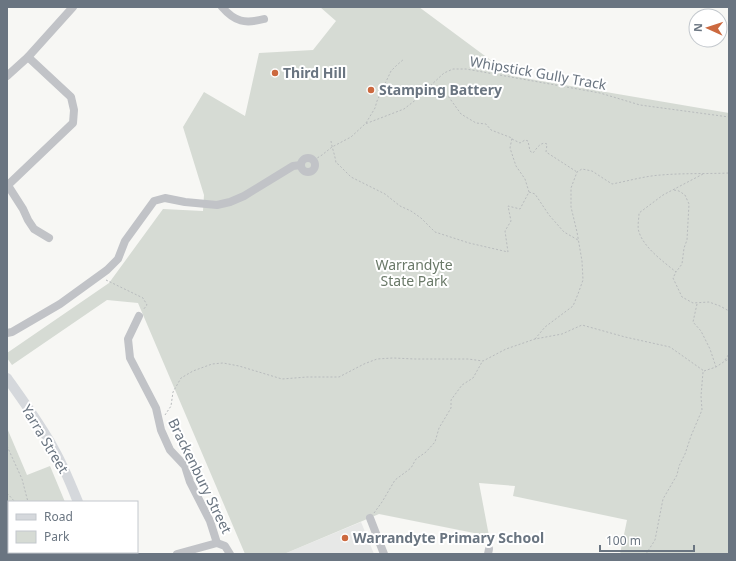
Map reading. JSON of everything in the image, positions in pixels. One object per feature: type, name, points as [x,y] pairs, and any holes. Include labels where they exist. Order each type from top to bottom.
[{"type":"main road","name":"Yarra Street","points":[[7,378],[39,423],[69,479],[78,501]]},
{"type":"street","points":[[7,76],[28,56],[73,7]]},
{"type":"street","points":[[222,7],[236,20],[253,22],[264,19]]},
{"type":"street","points":[[28,56],[71,97],[74,110],[73,123],[7,185],[34,229],[48,238]]},
{"type":"street","points":[[7,333],[12,332],[60,304],[107,270],[118,259],[125,241],[154,201],[165,198],[185,202],[217,205],[230,202],[244,196],[293,166],[301,165],[305,171],[312,171],[316,167],[314,160]]},
{"type":"street","name":"Brackenbury Street","points":[[139,316],[128,339],[130,358],[156,408],[162,430],[170,450],[185,466],[193,487],[210,521],[217,543],[225,546],[230,554]]},
{"type":"street","points":[[370,518],[384,554]]},
{"type":"street","points":[[178,554],[217,543]]},
{"type":"path","points":[[365,124],[375,108],[391,71],[404,59]]},
{"type":"path","name":"Whipstick Gully Track","points":[[314,160],[332,147],[351,137],[365,124],[404,109],[422,95],[444,73],[453,69],[466,69],[600,93],[640,105],[729,117]]},
{"type":"path","points":[[422,95],[434,94],[443,97],[448,96],[461,114],[476,123],[486,124],[491,130],[512,138],[520,143],[525,140],[528,141],[530,151],[533,153],[541,144],[547,144],[546,152],[577,172]]},
{"type":"path","points":[[331,141],[336,163],[351,177],[385,194],[400,206],[411,211],[421,218],[435,232],[469,243],[508,252],[505,231],[511,221],[508,206],[520,209],[529,192],[524,179],[516,166],[510,148],[512,138]]},
{"type":"path","points":[[535,338],[545,327],[573,306],[583,280],[582,261],[571,207],[571,188],[577,172],[582,169],[592,171],[612,184],[659,175],[729,173]]},
{"type":"path","points":[[676,272],[647,246],[638,231],[640,213],[663,195],[704,174]]},
{"type":"path","points":[[673,190],[680,191],[685,195],[689,204],[687,240],[684,248],[682,264],[673,278],[682,297],[693,303],[709,302],[720,306],[729,312]]},
{"type":"path","points":[[529,192],[535,194],[549,215],[564,232],[578,241]]},
{"type":"path","points":[[98,276],[143,298],[147,305],[139,316]]},
{"type":"path","points":[[697,303],[693,322],[701,331],[710,349],[716,367]]},
{"type":"path","points":[[370,518],[382,502],[395,480],[411,468],[416,459],[426,452],[435,442],[439,428],[450,408],[451,400],[462,385],[473,378],[483,361],[506,349],[535,338],[562,334],[582,325],[625,338],[670,347],[704,371]]},
{"type":"path","points":[[725,361],[729,354]]},
{"type":"path","points":[[160,422],[171,406],[173,392],[181,378],[193,371],[212,364],[224,363],[239,366],[282,379],[339,377],[364,364],[377,359],[385,358],[468,359],[483,361]]},
{"type":"path","points":[[704,371],[716,367],[729,359]]},
{"type":"path","points":[[646,554],[656,540],[664,499],[677,476],[679,466],[702,410],[704,371]]},
{"type":"path","points":[[7,446],[22,479],[28,501]]},
{"type":"path","points":[[7,493],[14,501]]},
{"type":"shaded area","name":"Warrandyte Primary School","points":[[361,522],[374,554],[284,554]]},
{"type":"green space","name":"Warrandyte State Park","points":[[320,7],[419,7],[512,76],[729,113],[729,554],[620,554],[627,520],[513,496],[515,486],[479,483],[489,536],[379,514],[284,554],[245,554],[138,303],[107,300],[12,365],[7,358],[7,353],[109,283],[163,209],[203,211],[204,195],[183,127],[204,92],[245,116],[259,53],[313,50],[336,21]]},
{"type":"green space","points":[[7,428],[27,475],[50,466],[65,501],[8,501],[8,543]]},
{"type":"green space","points":[[8,553],[87,554],[9,554]]},
{"type":"place","name":"Third Hill","points":[[275,73]]},
{"type":"place","name":"Stamping Battery","points":[[371,90]]},
{"type":"place","name":"Warrandyte Primary School","points":[[345,538]]}]
